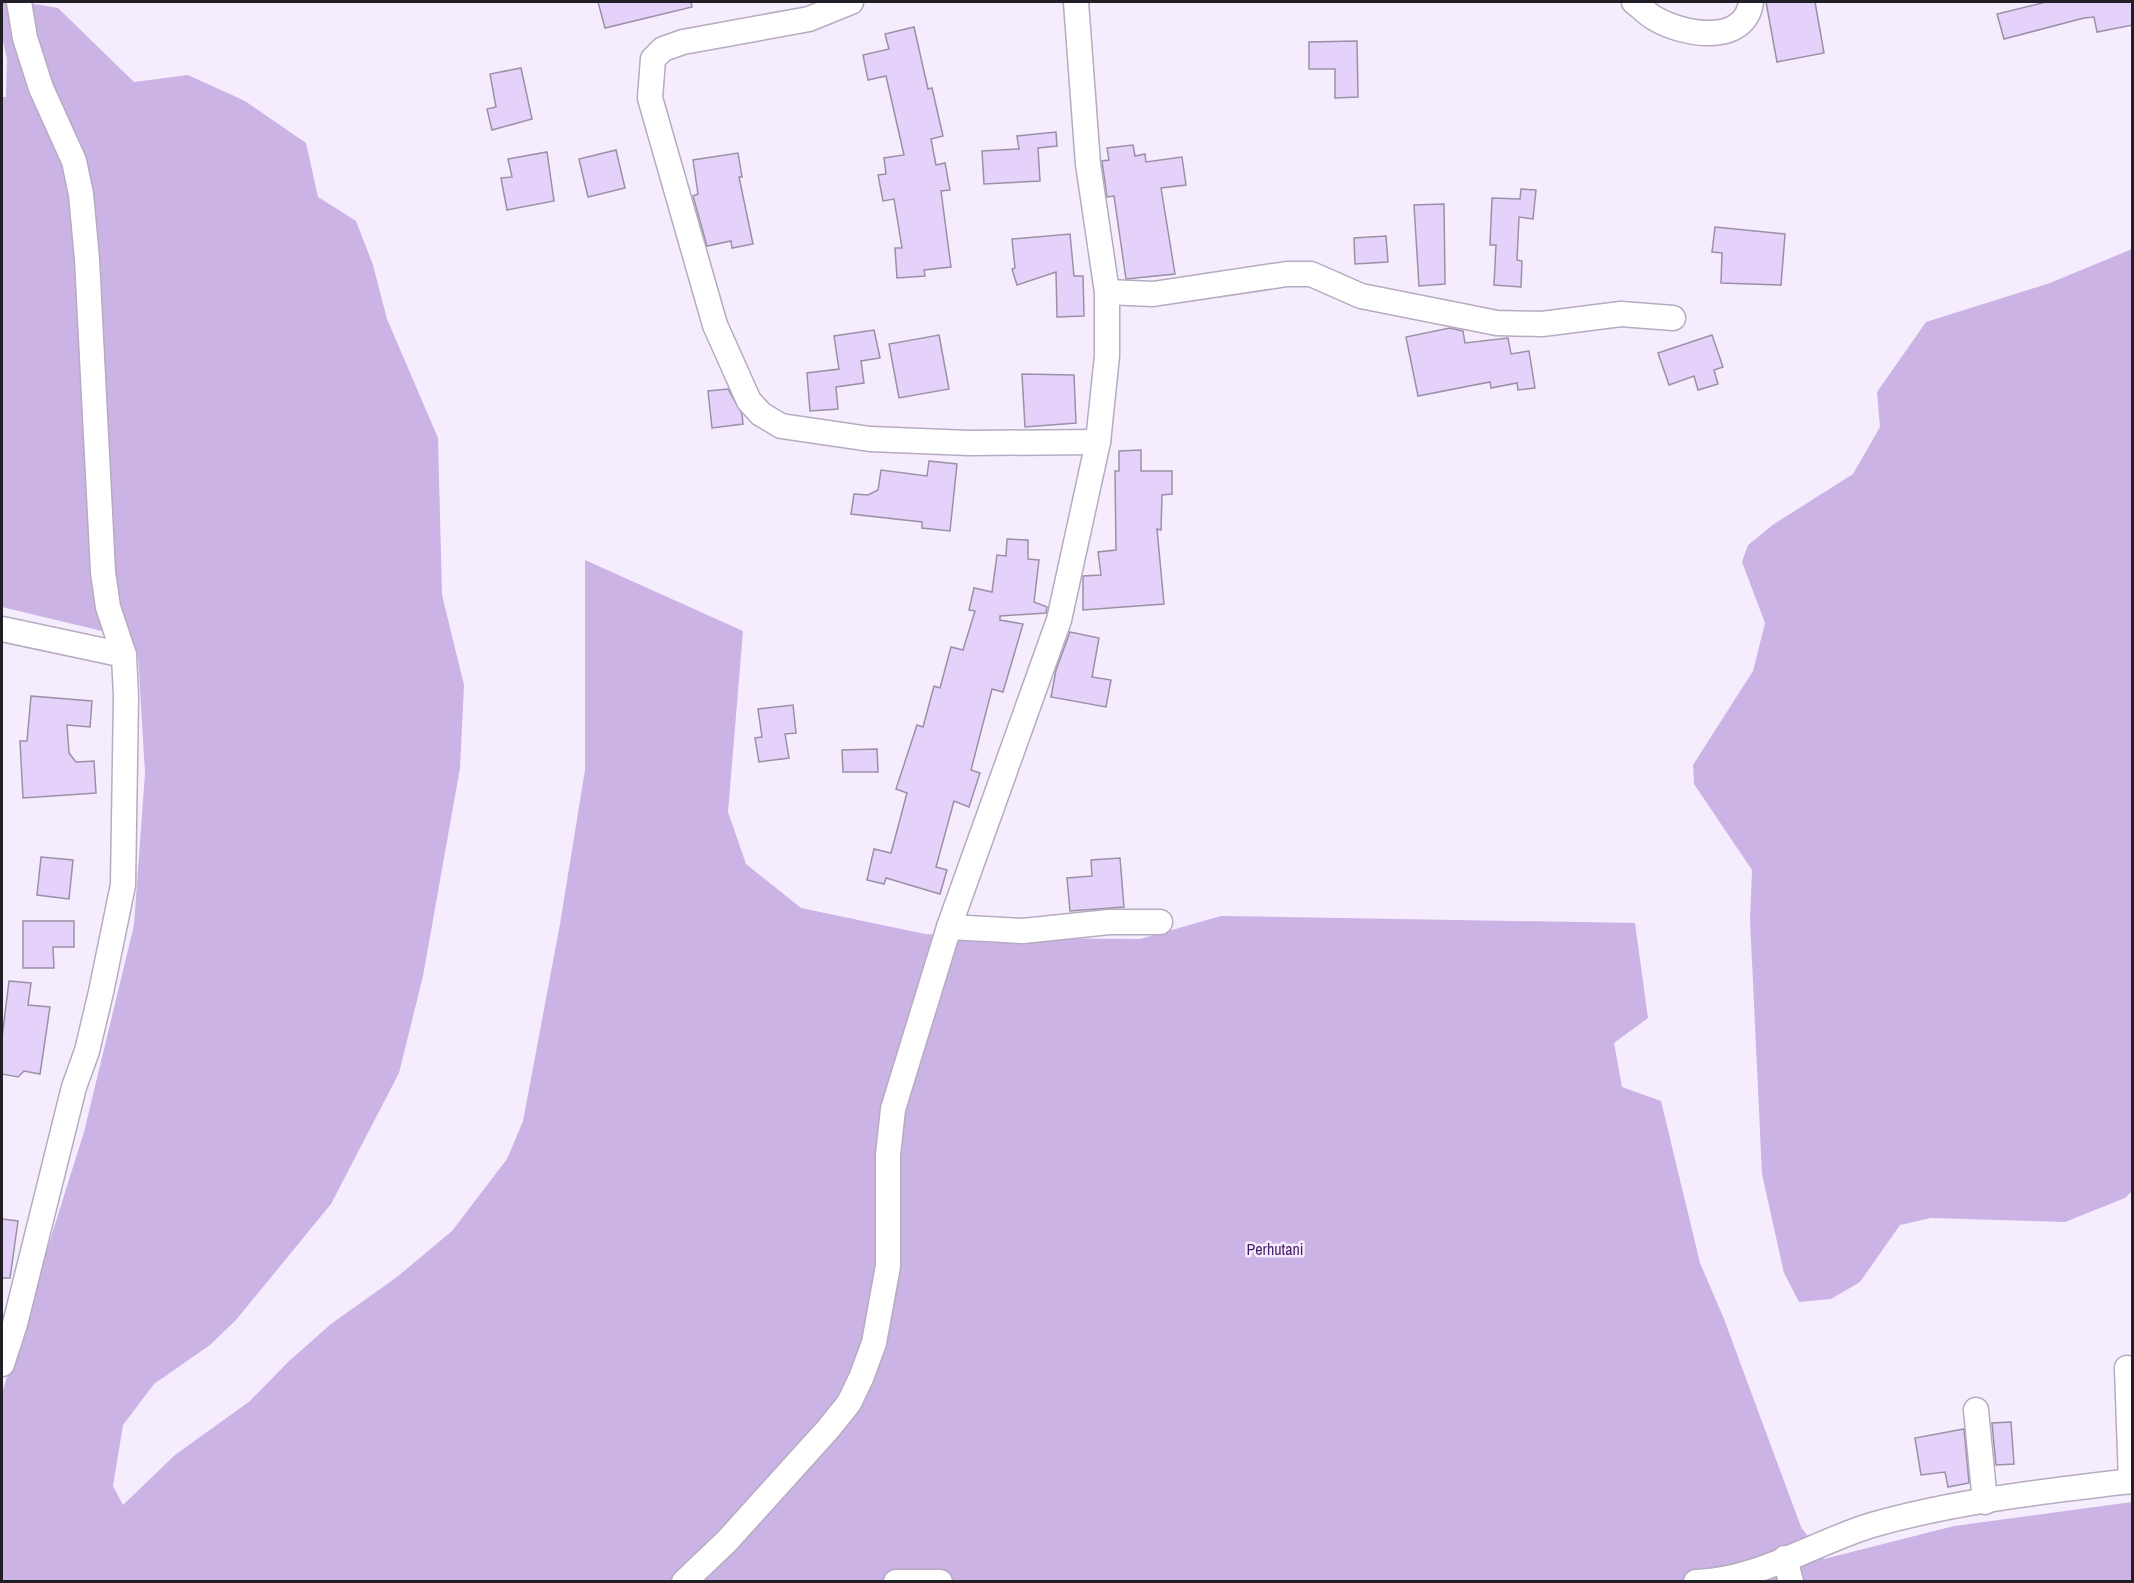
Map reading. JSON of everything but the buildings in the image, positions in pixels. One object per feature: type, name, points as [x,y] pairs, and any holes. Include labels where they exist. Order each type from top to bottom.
[{"type":"street","points":[[2,1364],[15,1324],[74,1087],[89,1041],[123,885],[126,697],[124,655],[108,607],[103,572],[87,259],[81,194],[74,160],[41,88],[28,48],[20,2]]},
{"type":"street","points":[[851,2],[808,19],[683,42],[663,49],[653,59],[650,98],[715,325],[749,401],[761,414],[782,426],[870,440],[969,443],[1098,442]]},
{"type":"street","points":[[684,1581],[727,1541],[829,1428],[849,1402],[861,1377],[874,1343],[888,1266],[888,1155],[893,1109],[949,927],[1059,620],[1098,442],[1107,356],[1107,292],[1088,164],[1076,2]]},
{"type":"street","points":[[1634,2],[1655,19],[1676,28],[1717,34],[1732,28],[1743,20],[1751,2]]},
{"type":"street","points":[[1107,292],[1153,294],[1287,273],[1311,273],[1361,296],[1497,323],[1542,324],[1621,314],[1673,318]]},
{"type":"street","points":[[2,629],[124,655]]},
{"type":"street","points":[[949,927],[1023,931],[1109,921],[1160,922]]},
{"type":"street","points":[[1696,1581],[1731,1578],[1874,1525],[1985,1502],[2132,1481],[2127,1368]]},
{"type":"street","points":[[1976,1410],[1985,1502]]},
{"type":"street","points":[[1785,1558],[1791,1581]]},
{"type":"street","points":[[896,1581],[940,1581]]},
{"type":"green space","name":"Perhutani","points":[[2,2],[23,2],[58,8],[134,82],[188,75],[245,101],[306,143],[318,197],[356,221],[373,265],[387,319],[438,438],[442,595],[464,685],[460,768],[423,976],[399,1073],[331,1204],[236,1320],[210,1345],[154,1384],[123,1425],[113,1486],[123,1505],[175,1455],[250,1401],[289,1361],[331,1324],[397,1277],[452,1231],[507,1159],[523,1121],[560,924],[585,770],[585,560],[743,631],[728,812],[746,864],[801,908],[925,934],[994,938],[1140,939],[1221,916],[1635,923],[1648,1018],[1614,1043],[1622,1087],[1661,1101],[1700,1263],[1724,1319],[1801,1527],[1824,1559],[1954,1526],[2132,1502],[2132,1581],[2,1581],[2,1393],[84,1132],[134,925],[145,773],[138,655],[131,638],[2,607],[2,97],[6,97],[7,59],[2,37]]},
{"type":"green space","points":[[2132,249],[2132,1191],[2125,1198],[2065,1222],[1931,1218],[1900,1225],[1860,1282],[1831,1299],[1799,1302],[1784,1273],[1762,1174],[1750,919],[1752,870],[1694,784],[1693,765],[1753,671],[1765,623],[1742,562],[1748,545],[1774,524],[1853,474],[1880,427],[1877,392],[1926,322],[2050,283]]}]
